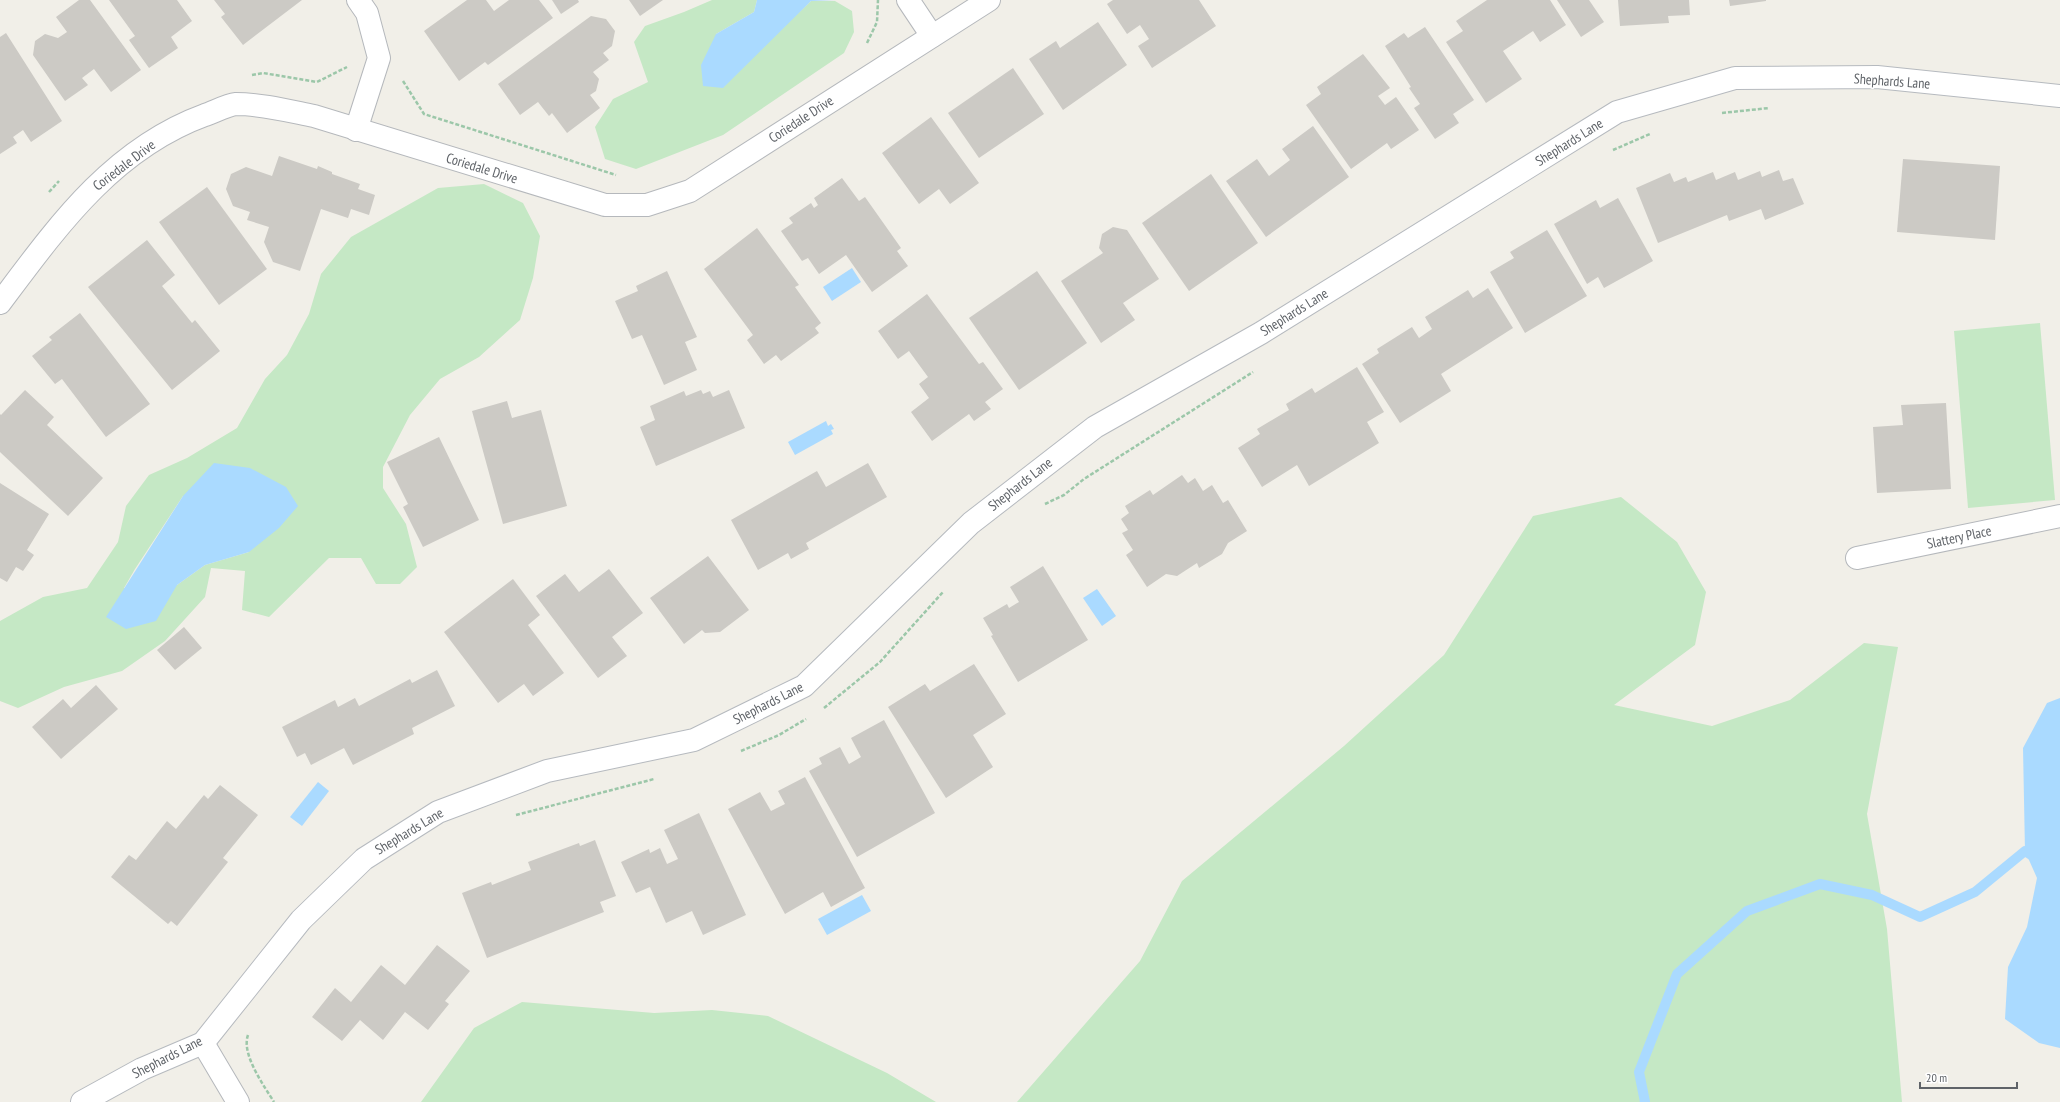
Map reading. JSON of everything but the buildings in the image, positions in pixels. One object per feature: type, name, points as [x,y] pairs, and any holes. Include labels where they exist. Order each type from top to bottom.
[{"type":"street","points":[[356,130],[379,58],[367,13],[358,0]]},
{"type":"street","points":[[908,0],[932,36]]},
{"type":"street","name":"Coriedale Drive","points":[[0,303],[45,242],[88,193],[141,148],[189,121],[235,104],[281,109],[314,116],[356,130],[604,204],[647,205],[690,191],[989,0]]},
{"type":"street","name":"Shephards Lane","points":[[82,1102],[142,1069],[203,1043],[301,920],[364,859],[438,812],[547,771],[694,740],[804,686],[971,523],[1094,427],[1261,333],[1617,112],[1735,78],[1877,77],[2060,96]]},
{"type":"street","name":"Slattery Place","points":[[1858,558],[2060,516]]},
{"type":"street","points":[[203,1043],[238,1102]]},
{"type":"path","points":[[862,48],[866,44],[877,22],[878,0]]},
{"type":"path","points":[[403,75],[403,82],[424,114],[620,176]]},
{"type":"green space","points":[[712,0],[757,0],[754,12],[716,34],[773,37],[811,1],[835,1],[852,11],[854,32],[844,53],[723,135],[636,169],[605,159],[595,127],[613,99],[648,82],[634,42],[645,26]]},
{"type":"green space","points":[[484,184],[523,203],[540,236],[533,278],[520,320],[479,357],[440,379],[410,415],[383,467],[383,488],[406,524],[417,567],[400,584],[376,584],[361,558],[329,558],[269,617],[242,610],[245,571],[211,568],[205,597],[165,641],[122,671],[64,687],[18,708],[0,701],[0,621],[43,597],[87,588],[118,542],[126,506],[149,475],[187,458],[237,428],[265,379],[287,355],[309,314],[321,274],[351,237],[438,188]],"holes":[[[183,496],[249,552],[205,565],[177,585],[124,588]]]},
{"type":"green space","points":[[2040,323],[2055,500],[1968,508],[1954,331]]},
{"type":"green space","points":[[1621,497],[1677,542],[1706,592],[1695,645],[1614,705],[1712,726],[1790,700],[1864,643],[1898,647],[1867,814],[1887,929],[1902,1102],[1017,1102],[1140,961],[1182,881],[1344,746],[1444,655],[1533,516]]},
{"type":"green space","points":[[522,1002],[654,1013],[712,1010],[768,1016],[887,1073],[936,1102],[421,1102],[474,1028]]},
{"type":"water","points":[[757,0],[836,0],[811,1],[723,88],[703,86],[701,65],[716,34],[754,12]]},
{"type":"water","points":[[852,268],[861,282],[832,301],[823,287]]},
{"type":"water","points":[[826,421],[828,426],[831,424],[834,429],[831,430],[833,434],[795,455],[788,442]]},
{"type":"water","points":[[214,463],[250,468],[286,487],[298,506],[279,528],[249,552],[205,565],[177,585],[156,621],[126,629],[106,617],[183,496]]},
{"type":"water","points":[[1097,589],[1116,616],[1102,626],[1083,598]]},
{"type":"water","points":[[2060,698],[2060,1048],[2039,1043],[2005,1019],[2008,967],[2027,927],[2037,878],[2025,851],[2023,748],[2047,703]]},
{"type":"water","points":[[318,782],[329,791],[302,826],[290,817]]},
{"type":"water","points":[[862,895],[871,911],[827,935],[818,919]]},
{"type":"waterway","points":[[1645,1102],[1639,1072],[1677,974],[1747,911],[1820,884],[1872,895],[1920,917],[1975,892],[2025,851],[2036,858]]}]
